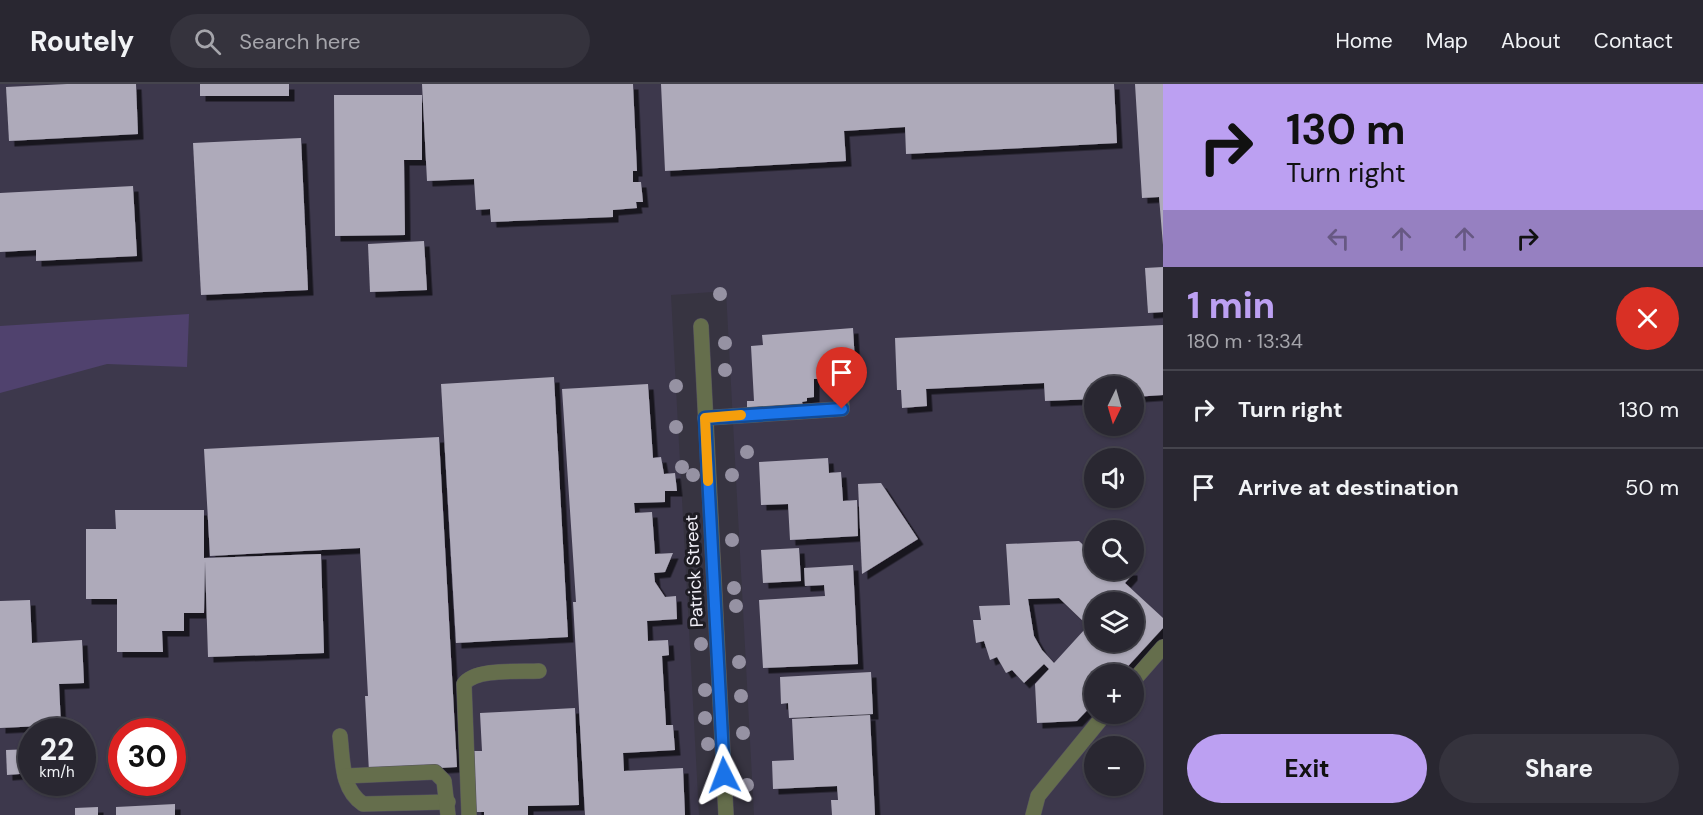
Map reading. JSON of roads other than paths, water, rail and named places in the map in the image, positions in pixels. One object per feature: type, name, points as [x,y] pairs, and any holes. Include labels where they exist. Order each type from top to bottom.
[{"type":"street","name":"Patrick Street","points":[[701,326],[726,815]]},
{"type":"street","points":[[705,418],[842,409],[839,366]]},
{"type":"street","points":[[1144,668],[1163,646]]},
{"type":"street","points":[[469,815],[464,684],[469,677],[479,674],[539,671]]},
{"type":"street","points":[[1033,815],[1038,796],[1097,724]]},
{"type":"street","points":[[340,736],[345,776],[347,788],[352,797],[363,804],[448,808],[443,777],[435,771],[345,776]]}]
